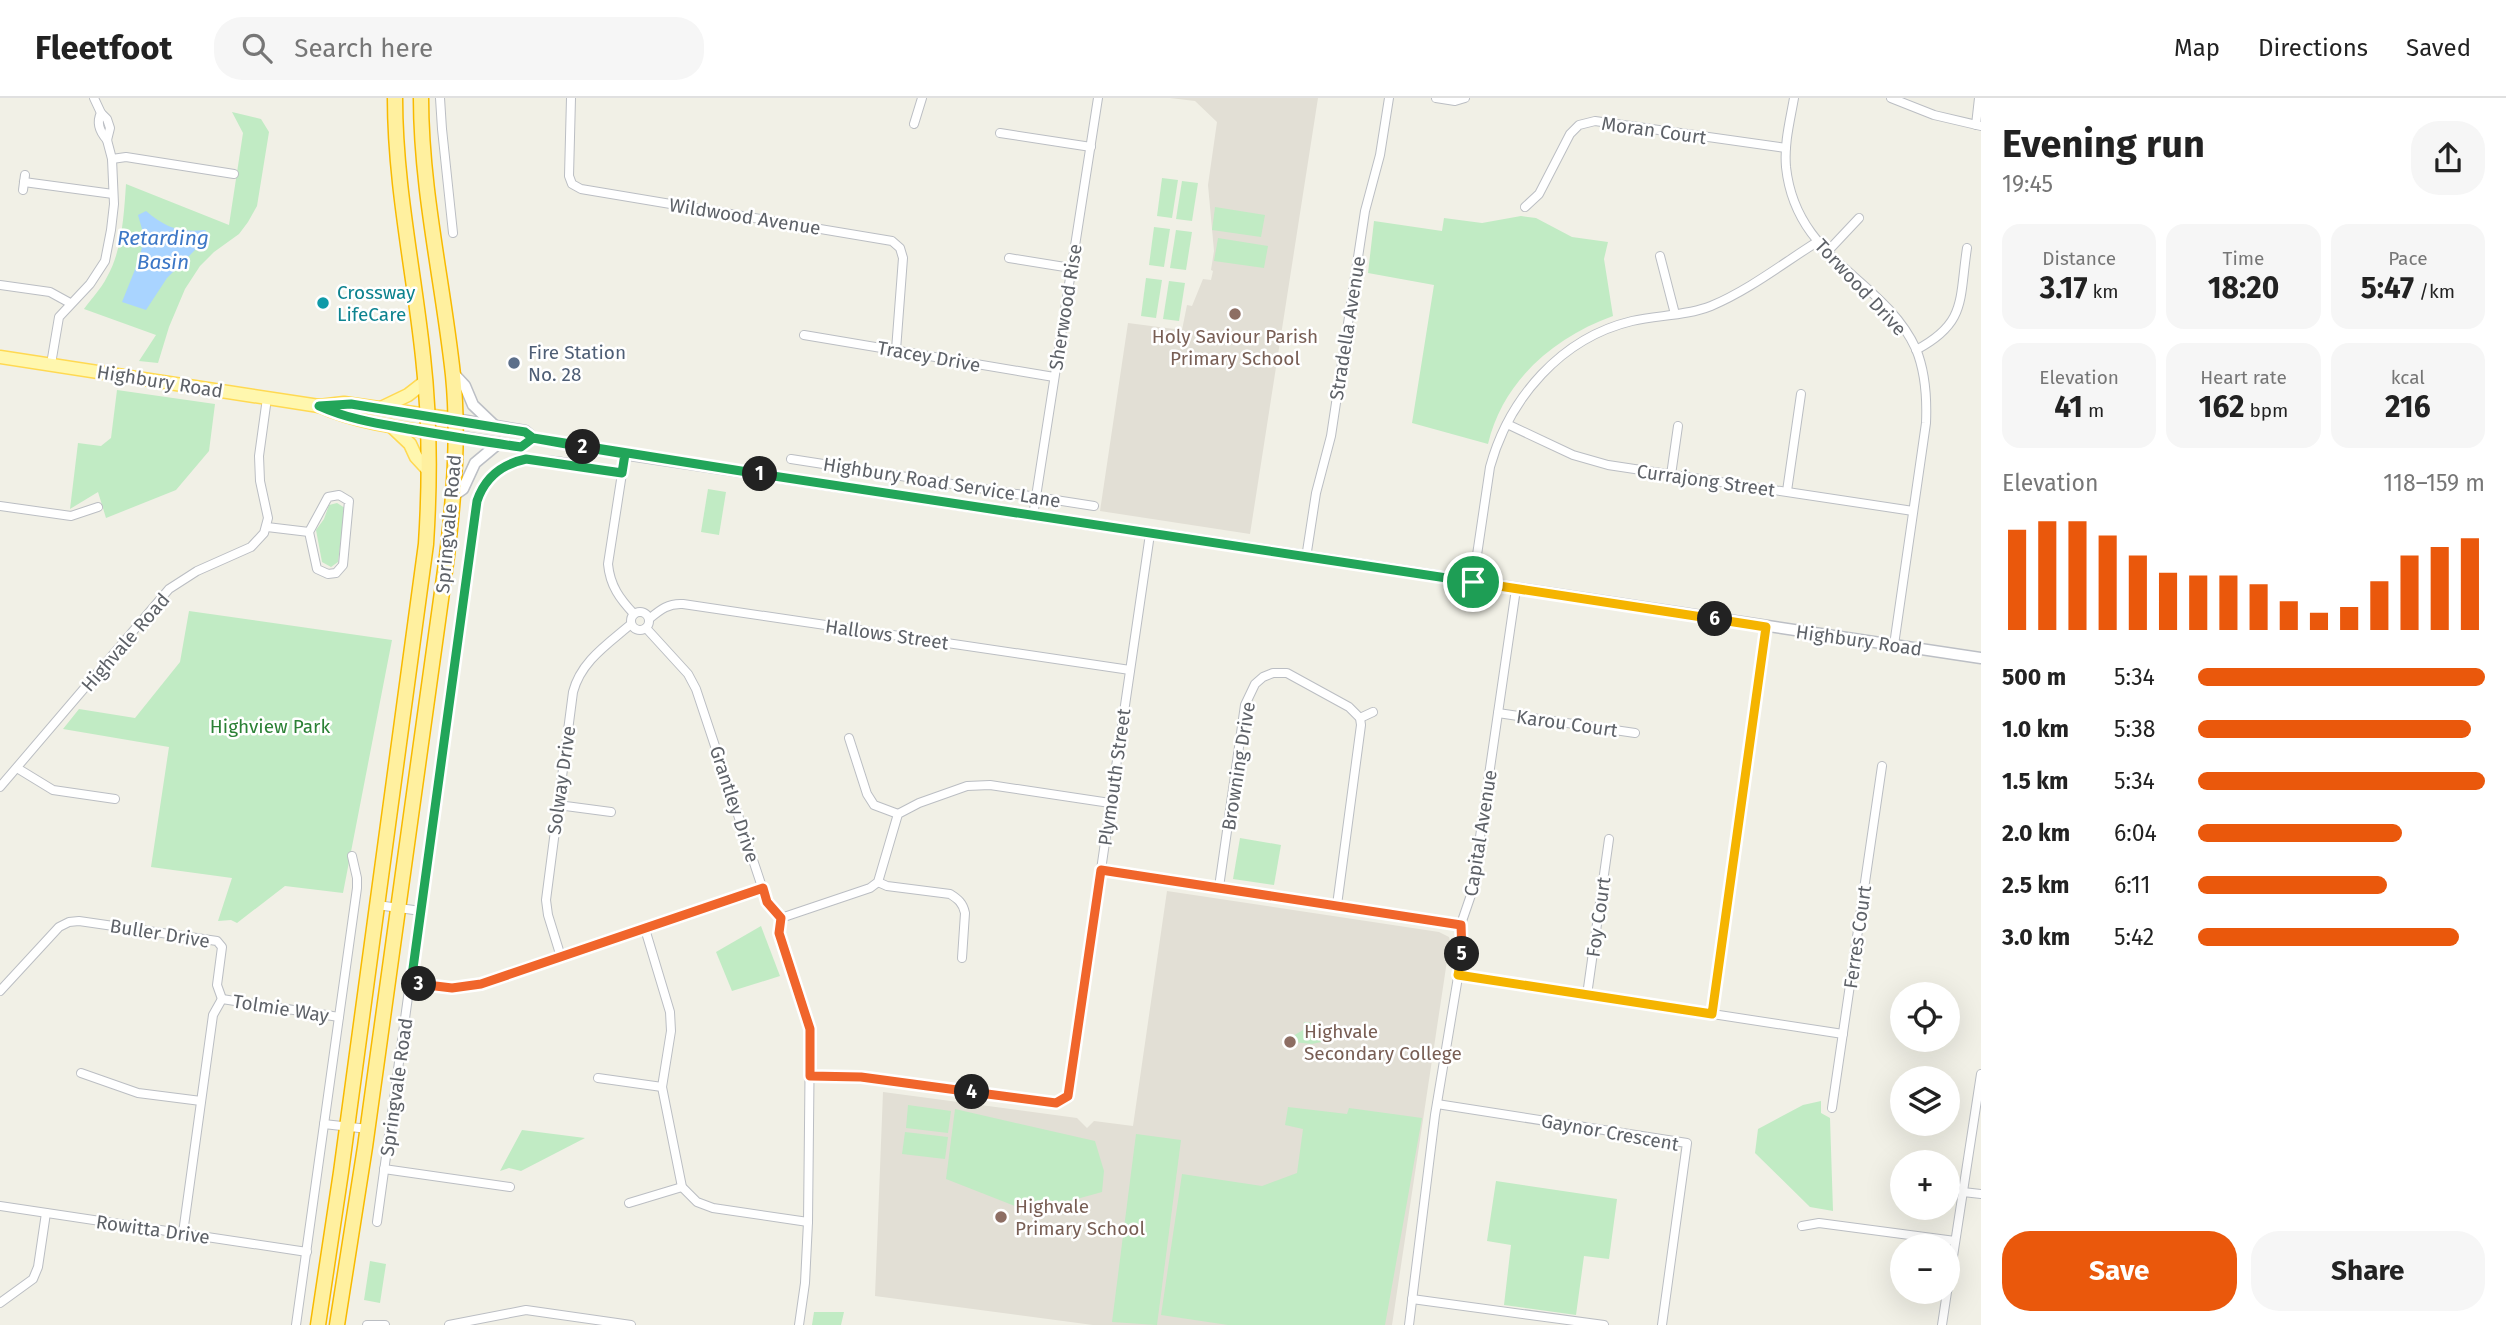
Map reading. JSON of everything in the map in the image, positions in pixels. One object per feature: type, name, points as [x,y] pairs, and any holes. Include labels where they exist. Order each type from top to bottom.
[{"type":"highway","name":"Springvale Road","points":[[318,1325],[425,561],[428,432],[425,381],[399,180],[395,98]]},
{"type":"highway","name":"Springvale Road","points":[[337,1325],[368,1129],[453,496],[453,373],[426,185],[421,98]]},
{"type":"main road","name":"Highbury Road","points":[[0,357],[319,406],[344,403],[455,419],[525,432],[533,438],[625,454],[1981,658]]},
{"type":"main road","points":[[453,373],[465,386],[473,405],[495,426]]},
{"type":"main road","points":[[381,409],[408,395],[425,381]]},
{"type":"main road","name":"Highbury Road","points":[[319,406],[341,416],[521,447],[533,438]]},
{"type":"main road","points":[[391,426],[410,444],[416,457],[428,470]]},
{"type":"main road","points":[[453,496],[463,489],[475,463],[499,443]]},
{"type":"street","points":[[51,364],[59,317],[90,284],[105,261],[111,230],[112,159],[107,140],[110,128],[94,98]]},
{"type":"street","points":[[440,98],[453,233]]},
{"type":"street","name":"Wildwood Avenue","points":[[571,98],[569,176],[572,184],[581,189],[892,241],[900,248],[903,258],[896,350]]},
{"type":"street","points":[[914,124],[922,98]]},
{"type":"street","name":"Sherwood Rise","points":[[1033,516],[1098,98]]},
{"type":"street","name":"Stradella Avenue","points":[[1306,558],[1316,493],[1331,436],[1365,211],[1380,155],[1389,98]]},
{"type":"street","points":[[1436,98],[1455,101],[1465,98]]},
{"type":"street","name":"Torwood Drive","points":[[1794,98],[1786,148],[1787,169],[1798,210],[1816,243],[1887,309],[1916,350],[1927,405],[1924,443],[1894,645]]},
{"type":"street","points":[[1891,98],[1934,115],[1978,126],[1979,98]]},
{"type":"street","name":"Moran Court","points":[[1525,207],[1539,194],[1570,134],[1579,125],[1595,121],[1786,148]]},
{"type":"street","points":[[1000,133],[1090,147]]},
{"type":"street","points":[[112,159],[125,157],[234,174]]},
{"type":"street","points":[[24,182],[113,194]]},
{"type":"street","points":[[1827,252],[1859,218]]},
{"type":"street","points":[[1473,582],[1494,450],[1519,401],[1536,379],[1573,348],[1612,327],[1709,307],[1734,295],[1816,243]]},
{"type":"street","points":[[1916,350],[1936,339],[1951,326],[1957,310],[1967,248]]},
{"type":"street","points":[[1660,256],[1675,314]]},
{"type":"street","points":[[1009,258],[1071,268]]},
{"type":"street","points":[[0,285],[50,292],[70,303]]},
{"type":"street","name":"Tracey Drive","points":[[804,335],[1054,377]]},
{"type":"street","points":[[1787,491],[1801,394]]},
{"type":"street","points":[[267,398],[259,464],[267,527],[309,532]]},
{"type":"street","name":"Currajong Street","points":[[1507,424],[1573,454],[1608,466],[1913,511]]},
{"type":"street","points":[[1671,475],[1678,426]]},
{"type":"street","points":[[625,454],[608,564],[617,594],[634,614]]},
{"type":"street","name":"Springvale Road","points":[[377,1222],[475,510],[481,489],[499,469],[511,463],[533,459],[622,473]]},
{"type":"street","name":"Highbury Road Service Lane","points":[[791,459],[1094,506]]},
{"type":"street","points":[[339,495],[349,501],[343,565],[336,573],[328,574],[317,569],[309,532],[328,497],[339,495]]},
{"type":"street","points":[[0,506],[71,516],[97,507]]},
{"type":"street","name":"Highvale Road","points":[[0,787],[169,589],[187,576],[251,547],[261,539],[267,527]]},
{"type":"street","name":"Plymouth Street","points":[[810,1076],[861,1077],[1049,1102],[1063,1101],[1070,1090],[1150,534]]},
{"type":"street","name":"Capital Avenue","points":[[1409,1325],[1437,1104],[1463,939],[1461,925],[1472,892],[1516,589]]},
{"type":"street","name":"Hallows Street","points":[[648,623],[665,606],[673,603],[1130,670]]},
{"type":"street","points":[[634,614],[644,614],[648,623],[636,628],[631,624],[630,618],[634,614]]},
{"type":"street","name":"Grantley Drive","points":[[648,623],[688,674],[696,689],[767,902],[781,918],[779,933],[810,1029],[808,1222],[805,1283],[799,1325]]},
{"type":"street","name":"Solway Drive","points":[[561,957],[545,900],[573,692],[578,678],[591,658],[631,624]]},
{"type":"street","points":[[1712,1014],[1766,627]]},
{"type":"street","name":"Browning Drive","points":[[1219,887],[1245,705],[1255,684],[1273,673],[1287,673],[1349,707],[1360,718]]},
{"type":"street","points":[[1337,905],[1361,733],[1360,718],[1373,712]]},
{"type":"street","name":"Karou Court","points":[[1498,713],[1636,733]]},
{"type":"street","points":[[849,738],[867,794],[874,805],[898,814]]},
{"type":"street","name":"Ferres Court","points":[[1832,1108],[1882,766]]},
{"type":"street","points":[[17,768],[53,790],[115,799]]},
{"type":"street","points":[[781,918],[870,888],[878,882],[898,814],[919,803],[967,786],[990,785],[1110,803]]},
{"type":"street","points":[[558,805],[611,812]]},
{"type":"street","name":"Foy Court","points":[[1587,995],[1609,839]]},
{"type":"street","points":[[296,1325],[357,888],[352,856]]},
{"type":"street","points":[[1101,870],[1461,925]]},
{"type":"street","points":[[878,882],[887,886],[950,894],[957,899],[964,906],[965,913],[962,958]]},
{"type":"street","points":[[411,983],[452,988],[470,986],[763,888]]},
{"type":"street","points":[[377,905],[421,911]]},
{"type":"street","name":"Buller Drive","points":[[0,992],[59,927],[69,922],[79,921],[217,941],[222,947],[217,985],[222,999],[213,1015],[183,1234]]},
{"type":"street","points":[[645,929],[670,1012],[671,1031],[662,1087],[682,1187],[697,1202],[713,1208],[808,1222]]},
{"type":"street","points":[[1458,975],[1843,1034]]},
{"type":"street","name":"Tolmie Way","points":[[222,999],[339,1017]]},
{"type":"street","points":[[81,1073],[138,1093],[201,1101]]},
{"type":"street","points":[[1956,1234],[1981,1074]]},
{"type":"street","points":[[598,1078],[662,1087]]},
{"type":"street","name":"Gaynor Crescent","points":[[1437,1104],[1687,1143],[1662,1325]]},
{"type":"street","name":"Springvale Road","points":[[324,1125],[368,1129]]},
{"type":"street","points":[[384,1169],[510,1187]]},
{"type":"street","points":[[629,1203],[682,1187]]},
{"type":"street","points":[[1963,1192],[1981,1194]]},
{"type":"street","name":"Rowitta Drive","points":[[0,1206],[307,1252]]},
{"type":"street","points":[[0,1303],[33,1279],[38,1267],[46,1213]]},
{"type":"street","points":[[1802,1226],[1819,1223],[1902,1234]]},
{"type":"street","points":[[1412,1299],[1604,1325]]},
{"type":"street","points":[[1942,1325],[1946,1304]]},
{"type":"street","points":[[449,1325],[486,1321],[528,1310],[631,1325]]},
{"type":"street","points":[[368,1325],[385,1325]]},
{"type":"shaded area","name":"Holy Saviour Parish Primary School","points":[[1170,98],[1318,98],[1250,534],[1100,511],[1128,323],[1182,330],[1187,305],[1192,306],[1203,279],[1211,280],[1213,271],[1214,251],[1208,185],[1217,122],[1195,101]]},
{"type":"shaded area","name":"Highvale Secondary College","points":[[1167,891],[1439,932],[1449,937],[1392,1325],[1093,1325],[875,1296],[883,1092],[1077,1118],[1087,1128],[1094,1121],[1133,1126]]},
{"type":"green space","points":[[232,112],[261,119],[269,132],[257,206],[239,234],[200,266],[185,289],[158,363],[139,361],[156,335],[84,309],[105,281],[116,256],[126,184],[229,225],[243,133]]},
{"type":"green space","points":[[1162,178],[1178,180],[1172,218],[1157,216]]},
{"type":"green space","points":[[1182,181],[1198,183],[1192,221],[1176,219]]},
{"type":"green space","points":[[1215,207],[1265,215],[1261,237],[1212,230]]},
{"type":"green space","points":[[1521,216],[1536,218],[1572,237],[1608,242],[1604,259],[1613,316],[1571,336],[1534,364],[1506,400],[1495,421],[1488,444],[1412,423],[1434,285],[1368,273],[1374,221],[1442,231],[1444,218],[1482,223]]},
{"type":"green space","points":[[1154,227],[1170,229],[1164,267],[1149,265]]},
{"type":"green space","points":[[1176,230],[1192,232],[1186,270],[1170,268]]},
{"type":"green space","points":[[1218,238],[1268,246],[1264,268],[1214,261]]},
{"type":"green space","points":[[1146,278],[1162,280],[1156,318],[1141,316]]},
{"type":"green space","points":[[1169,281],[1185,283],[1179,321],[1163,319]]},
{"type":"green space","points":[[117,390],[215,404],[209,451],[176,490],[106,518],[98,492],[70,509],[78,443],[101,446],[111,438]]},
{"type":"green space","points":[[708,489],[726,492],[719,535],[701,532]]},
{"type":"green space","points":[[337,503],[345,508],[338,562],[331,567],[322,562],[316,530],[329,505]]},
{"type":"green space","name":"Highview Park","points":[[189,611],[392,640],[343,893],[285,886],[237,923],[231,920],[218,921],[232,878],[151,867],[169,747],[63,729],[79,709],[135,718],[180,662]]},
{"type":"green space","points":[[1240,838],[1281,845],[1274,885],[1233,879]]},
{"type":"green space","points":[[761,926],[780,976],[732,991],[716,952]]},
{"type":"green space","points":[[1304,1022],[1321,1024],[1321,1042],[1293,1042],[1293,1036],[1303,1030]]},
{"type":"green space","points":[[1821,1101],[1821,1113],[1830,1118],[1833,1211],[1810,1207],[1755,1153],[1758,1129],[1803,1105]]},
{"type":"green space","points":[[908,1105],[951,1111],[948,1133],[906,1128]]},
{"type":"green space","points":[[1288,1107],[1347,1114],[1349,1108],[1422,1118],[1385,1325],[1228,1325],[1161,1315],[1182,1174],[1262,1186],[1297,1173],[1303,1129],[1285,1125]]},
{"type":"green space","points":[[955,1109],[1095,1141],[1104,1171],[1102,1192],[1030,1212],[946,1179]]},
{"type":"green space","points":[[522,1130],[585,1138],[521,1171],[509,1168],[500,1171]]},
{"type":"green space","points":[[905,1132],[948,1137],[945,1159],[902,1154]]},
{"type":"green space","points":[[1136,1134],[1181,1140],[1157,1325],[1112,1322]]},
{"type":"green space","points":[[1496,1181],[1617,1199],[1609,1259],[1584,1256],[1576,1315],[1504,1305],[1511,1245],[1487,1241]]},
{"type":"green space","points":[[370,1261],[386,1264],[380,1303],[364,1300]]},
{"type":"green space","points":[[814,1312],[844,1312],[841,1325],[812,1325]]},
{"type":"water","name":"Retarding Basin","points":[[146,211],[173,228],[187,231],[205,230],[209,236],[167,278],[146,310],[122,302],[140,257],[144,236],[138,215]]},
{"type":"place","name":"Crossway LifeCare","points":[[323,303]]},
{"type":"place","name":"Holy Saviour Parish Primary School","points":[[1235,314]]},
{"type":"place","name":"Fire Station No. 28","points":[[514,363]]},
{"type":"place","name":"Highvale Secondary College","points":[[1290,1042]]},
{"type":"place","name":"Highvale Primary School","points":[[1001,1217]]},
{"type":"route","points":[[1473,582],[625,454],[533,438],[525,432],[455,419],[344,403],[319,406],[341,416],[469,439],[521,447],[533,438],[545,440],[625,454],[622,473],[533,459],[519,460],[499,469],[481,489],[475,510],[411,983],[452,988],[481,984],[763,888],[767,902],[781,918],[779,933],[810,1029],[810,1076],[861,1077],[1056,1103],[1063,1101],[1070,1090],[1101,870],[1461,925],[1463,939],[1458,975],[1712,1014],[1766,627],[1473,582]]}]
